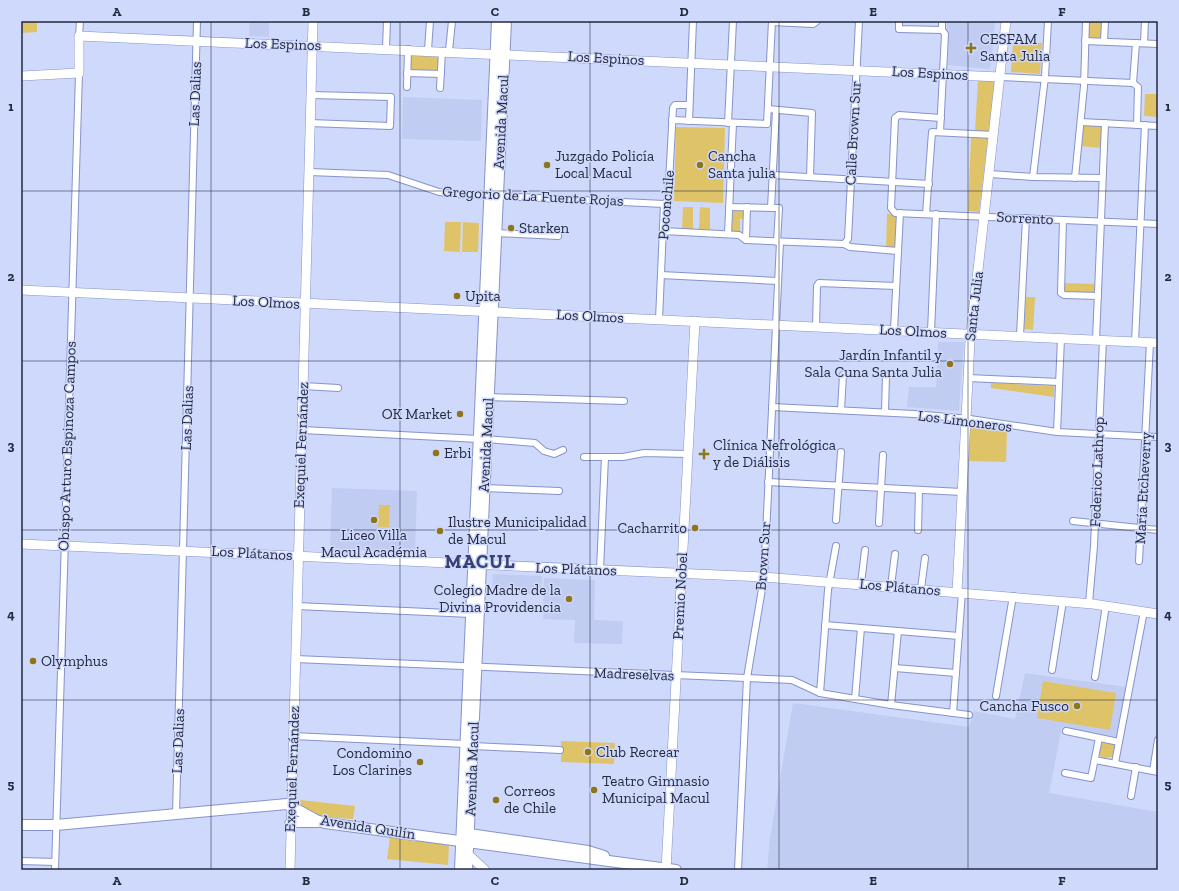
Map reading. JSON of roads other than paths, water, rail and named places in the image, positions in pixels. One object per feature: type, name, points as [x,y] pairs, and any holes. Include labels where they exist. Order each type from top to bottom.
[{"type":"main road","name":"Avenida Macul","points":[[497,21],[500,53]]},
{"type":"main road","name":"Avenida Macul","points":[[467,870],[465,844],[493,196],[500,53],[506,21]]},
{"type":"main road","name":"Avenida Macul","points":[[488,312],[495,233],[493,196]]},
{"type":"main road","name":"Avenida Macul","points":[[472,667],[471,614],[484,488],[483,439]]},
{"type":"main road","points":[[21,825],[56,825],[291,805]]},
{"type":"main road","name":"Avenida Quilín","points":[[291,805],[321,822],[465,844],[523,845],[670,870]]},
{"type":"main road","points":[[290,824],[295,822],[321,822]]},
{"type":"main road","name":"Avenida Macul","points":[[460,870],[465,844]]},
{"type":"street","name":"Obispo Arturo Espinoza Campos","points":[[55,870],[80,21]]},
{"type":"street","name":"Las Dalias","points":[[176,814],[198,21]]},
{"type":"street","name":"Exequiel Fernández","points":[[290,870],[290,824],[313,21]]},
{"type":"street","points":[[386,48],[387,21]]},
{"type":"street","points":[[428,50],[430,21]]},
{"type":"street","points":[[440,88],[445,51],[452,21]]},
{"type":"street","points":[[689,121],[693,21]]},
{"type":"street","points":[[728,234],[731,64],[734,21]]},
{"type":"street","points":[[672,120],[767,124],[772,21],[813,24],[817,21]]},
{"type":"street","name":"Calle Brown Sur","points":[[844,244],[848,239],[858,21]]},
{"type":"street","points":[[899,21],[899,29],[942,30]]},
{"type":"street","points":[[940,132],[945,33],[942,30],[942,21]]},
{"type":"street","name":"Santa Julia","points":[[960,592],[962,492],[971,334],[1006,21]]},
{"type":"street","points":[[1032,177],[1044,79],[1048,21]]},
{"type":"street","points":[[1075,178],[1084,81],[1086,21]]},
{"type":"street","points":[[1104,42],[1105,21]]},
{"type":"street","points":[[1144,43],[1145,21]]},
{"type":"street","name":"Los Espinos","points":[[79,36],[500,53],[1133,83]]},
{"type":"street","points":[[1085,41],[1158,44]]},
{"type":"street","points":[[1136,43],[1133,83],[1138,87],[1137,125]]},
{"type":"street","points":[[407,87],[408,49]]},
{"type":"street","points":[[21,76],[79,73]]},
{"type":"street","points":[[407,73],[441,74]]},
{"type":"street","points":[[310,123],[390,126],[392,97],[311,94]]},
{"type":"street","name":"Poconchile","points":[[659,320],[664,204],[668,201],[672,120],[674,106],[689,105]]},
{"type":"street","points":[[768,109],[812,112],[810,177]]},
{"type":"street","points":[[729,207],[771,208],[776,110]]},
{"type":"street","points":[[892,182],[896,117],[941,118]]},
{"type":"street","points":[[1081,122],[1158,126]]},
{"type":"street","name":"Federico Lathrop","points":[[1089,603],[1095,524],[1098,434],[1098,296],[1105,124]]},
{"type":"street","points":[[1135,342],[1145,125]]},
{"type":"street","points":[[926,214],[932,132],[994,135]]},
{"type":"street","name":"Gregorio de La Fuente Rojas","points":[[309,172],[388,175],[439,192],[664,204]]},
{"type":"street","points":[[990,174],[1032,177],[1102,178]]},
{"type":"street","points":[[773,176],[929,184]]},
{"type":"street","name":"Sorrento","points":[[892,182],[892,211],[900,213],[1158,224]]},
{"type":"street","points":[[746,240],[747,207]]},
{"type":"street","name":"Brown Sur","points":[[738,870],[747,678],[764,576],[778,280],[779,208],[771,208]]},
{"type":"street","points":[[894,330],[900,213]]},
{"type":"street","points":[[931,332],[936,214]]},
{"type":"street","points":[[1020,336],[1026,218]]},
{"type":"street","points":[[1063,220],[1061,293],[1064,295],[1098,296]]},
{"type":"street","points":[[663,231],[728,234],[741,236],[746,240],[844,244],[850,247],[898,251]]},
{"type":"street","points":[[495,233],[558,236]]},
{"type":"street","points":[[661,275],[778,280]]},
{"type":"street","points":[[816,327],[817,286],[819,283],[896,286]]},
{"type":"street","name":"Los Olmos","points":[[21,290],[1154,342]]},
{"type":"street","name":"Premio Nobel","points":[[670,870],[676,676],[695,321]]},
{"type":"street","points":[[1057,432],[1061,338]]},
{"type":"street","name":"María Etcheverry","points":[[1140,561],[1145,436],[1154,342]]},
{"type":"street","points":[[841,410],[843,375]]},
{"type":"street","points":[[885,412],[886,376]]},
{"type":"street","points":[[968,378],[1059,382]]},
{"type":"street","points":[[303,386],[338,388]]},
{"type":"street","points":[[485,397],[624,401]]},
{"type":"street","name":"Los Limoneros","points":[[772,407],[885,412],[966,419],[1057,432],[1158,437]]},
{"type":"street","points":[[302,430],[535,442],[544,451],[554,454],[563,450]]},
{"type":"street","points":[[836,520],[840,452]]},
{"type":"street","points":[[584,456],[623,457],[644,453],[688,454]]},
{"type":"street","points":[[879,523],[883,455]]},
{"type":"street","points":[[600,570],[605,457]]},
{"type":"street","points":[[768,482],[962,492]]},
{"type":"street","points":[[484,488],[559,491]]},
{"type":"street","points":[[918,530],[919,490]]},
{"type":"street","points":[[1073,521],[1141,530],[1158,530]]},
{"type":"street","name":"Los Plátanos","points":[[21,544],[764,576],[1089,603],[1158,614]]},
{"type":"street","points":[[820,693],[825,625],[836,546]]},
{"type":"street","points":[[861,584],[865,550]]},
{"type":"street","points":[[891,586],[896,554]]},
{"type":"street","points":[[921,589],[925,558]]},
{"type":"street","points":[[953,713],[959,636],[960,592]]},
{"type":"street","points":[[996,696],[1013,596]]},
{"type":"street","points":[[1052,670],[1063,601]]},
{"type":"street","points":[[1095,677],[1106,605]]},
{"type":"street","points":[[297,606],[471,614]]},
{"type":"street","points":[[1115,763],[1144,611]]},
{"type":"street","points":[[825,625],[959,636]]},
{"type":"street","points":[[855,699],[861,628]]},
{"type":"street","points":[[892,705],[898,631]]},
{"type":"street","name":"Madreselvas","points":[[295,659],[794,681],[820,693],[892,705],[969,715]]},
{"type":"street","points":[[894,668],[956,673]]},
{"type":"street","points":[[1066,731],[1118,742]]},
{"type":"street","points":[[293,736],[560,750]]},
{"type":"street","points":[[1065,773],[1091,778],[1099,738]]},
{"type":"street","points":[[1095,760],[1155,771],[1158,740]]},
{"type":"street","points":[[1131,796],[1136,767]]},
{"type":"street","points":[[465,844],[485,870]]},
{"type":"street","points":[[21,861],[55,862]]},
{"type":"place","name":"CESFAM Santa Julia","points":[[971,48]]},
{"type":"place","name":"Juzgado Policía Local Macul","points":[[547,165]]},
{"type":"place","name":"Cancha Santa julia","points":[[700,165]]},
{"type":"place","name":"Starken","points":[[511,228]]},
{"type":"place","name":"Upita","points":[[457,296]]},
{"type":"place","name":"Jardín Infantil y Sala Cuna Santa Julia","points":[[950,364]]},
{"type":"place","name":"OK Market","points":[[460,414]]},
{"type":"place","name":"Erbi","points":[[436,453]]},
{"type":"place","name":"Clínica Nefrológica y de Diálisis","points":[[704,454]]},
{"type":"place","name":"Liceo Villa Macul Académia","points":[[374,520]]},
{"type":"place","name":"Cacharrito","points":[[695,528]]},
{"type":"place","name":"Ilustre Municipalidad de Macul","points":[[440,531]]},
{"type":"place","name":"Colegio Madre de la Divina Providencia","points":[[569,599]]},
{"type":"place","name":"Olymphus","points":[[33,661]]},
{"type":"place","name":"Cancha Fusco","points":[[1077,706]]},
{"type":"place","name":"Club Recrear","points":[[588,752]]},
{"type":"place","name":"Condomino Los Clarines","points":[[420,762]]},
{"type":"place","name":"Teatro Gimnasio Municipal Macul","points":[[594,790]]},
{"type":"place","name":"Correos de Chile","points":[[496,800]]},
{"type":"district","name":"MACUL","points":[[480,561]]}]
